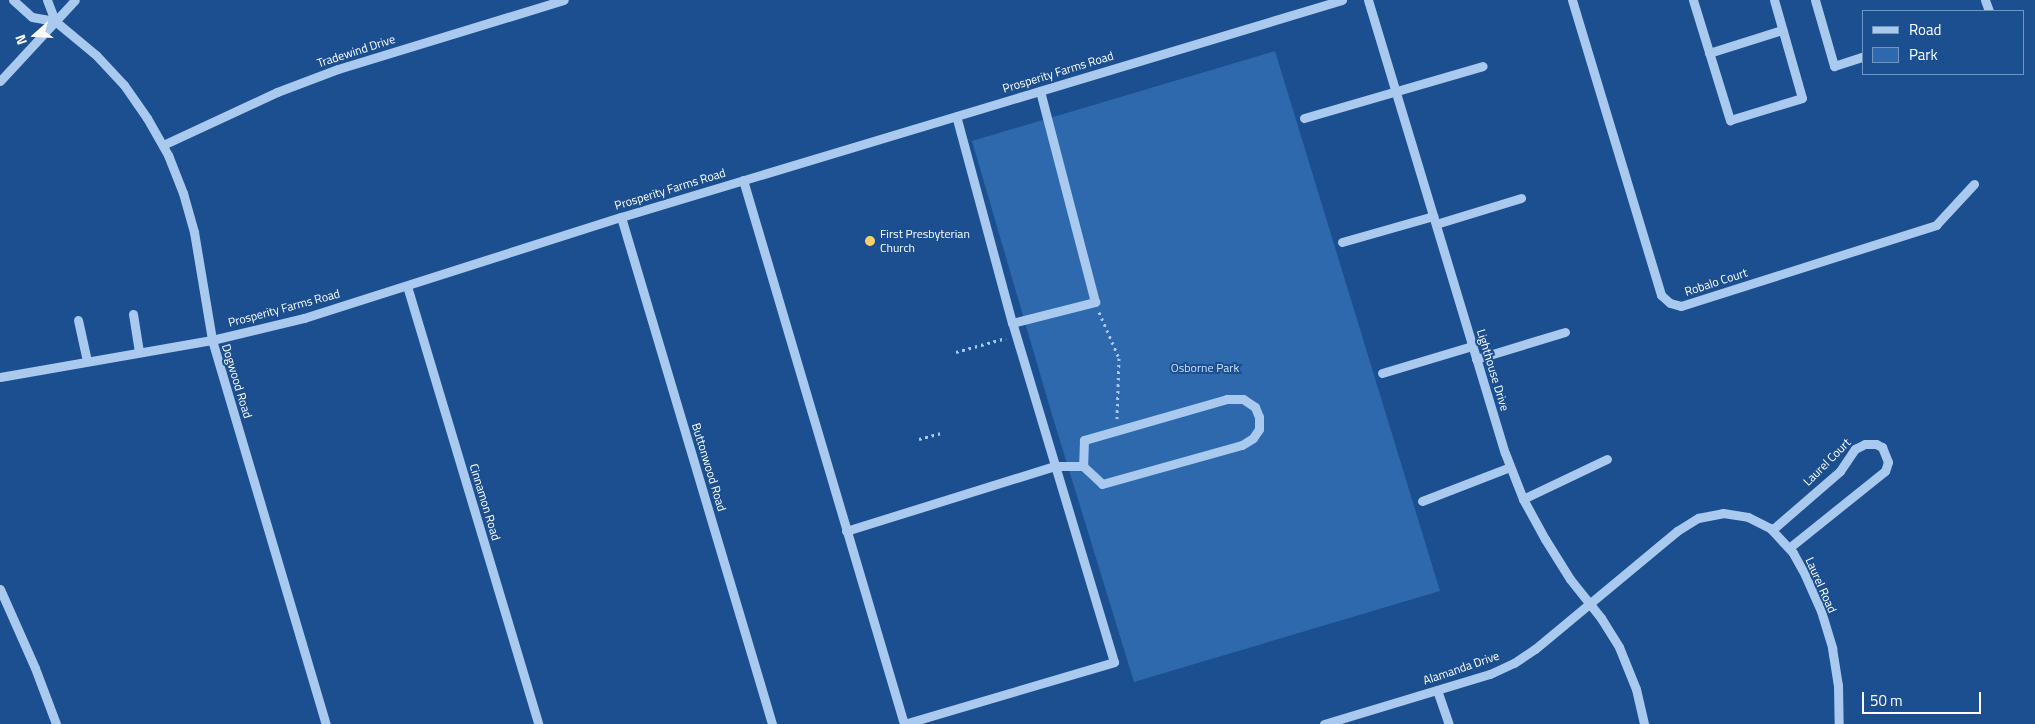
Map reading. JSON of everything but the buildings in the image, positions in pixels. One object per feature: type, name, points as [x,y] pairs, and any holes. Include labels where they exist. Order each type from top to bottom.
[{"type":"street","points":[[13,0],[32,17],[55,21]]},
{"type":"street","points":[[47,0],[55,21]]},
{"type":"street","points":[[0,81],[74,0]]},
{"type":"street","name":"Tradewind Drive","points":[[163,145],[277,92],[338,69],[564,0]]},
{"type":"street","name":"Prosperity Farms Road","points":[[0,376],[212,340],[304,318],[621,217],[1342,0]]},
{"type":"street","name":"Lighthouse Drive","points":[[1368,0],[1510,467],[1544,539],[1619,647],[1629,668],[1644,724]]},
{"type":"street","name":"Robalo Court","points":[[1572,0],[1661,295],[1670,303],[1681,306],[1936,225],[1974,184]]},
{"type":"street","points":[[1693,0],[1730,120],[1802,98],[1774,0]]},
{"type":"street","points":[[1815,0],[1834,66],[1862,57]]},
{"type":"street","name":"Dogwood Road","points":[[55,21],[96,54],[124,85],[148,118],[163,145],[183,193],[194,232],[212,340],[326,724]]},
{"type":"street","points":[[1710,53],[1782,30]]},
{"type":"street","points":[[1304,118],[1483,66]]},
{"type":"street","points":[[1012,323],[1094,302],[1040,91]]},
{"type":"street","points":[[743,180],[904,724],[1114,662],[1012,323],[956,116]]},
{"type":"street","points":[[1342,242],[1521,198]]},
{"type":"street","name":"Buttonwood Road","points":[[621,217],[772,724]]},
{"type":"street","name":"Cinnamon Road","points":[[407,286],[538,724]]},
{"type":"street","points":[[133,314],[139,352]]},
{"type":"street","points":[[78,320],[87,362]]},
{"type":"street","points":[[1476,359],[1565,332]]},
{"type":"street","points":[[1382,373],[1472,346]]},
{"type":"street","points":[[846,531],[1054,466],[1083,466],[1102,484],[1242,445],[1253,438],[1259,429],[1259,417],[1255,407],[1243,399],[1227,399],[1084,440],[1083,466]]},
{"type":"street","name":"Laurel Court","points":[[1772,530],[1840,471],[1855,449],[1865,444],[1876,444],[1882,447],[1888,462],[1885,471],[1789,548]]},
{"type":"street","points":[[1524,499],[1607,459]]},
{"type":"street","points":[[1422,501],[1510,467]]},
{"type":"street","name":"Laurel Road","points":[[1590,604],[1677,531],[1698,518],[1710,515],[1736,514],[1759,521],[1772,530],[1789,548],[1805,576],[1821,611],[1832,648],[1838,685],[1839,724]]},
{"type":"street","points":[[0,589],[56,724]]},
{"type":"street","name":"Alamanda Drive","points":[[1324,724],[1490,674],[1514,663],[1535,649],[1590,604]]},
{"type":"street","points":[[0,616],[10,612]]},
{"type":"street","points":[[1437,690],[1449,724]]},
{"type":"path","points":[[1094,302],[1119,358],[1117,431]]},
{"type":"path","points":[[956,352],[1016,335]]},
{"type":"path","points":[[918,439],[942,432]]},
{"type":"green space","name":"Osborne Park","points":[[1275,51],[1440,591],[1134,682],[1050,408],[972,141]]},
{"type":"place","name":"First Presbyterian Church","points":[[870,241]]}]
